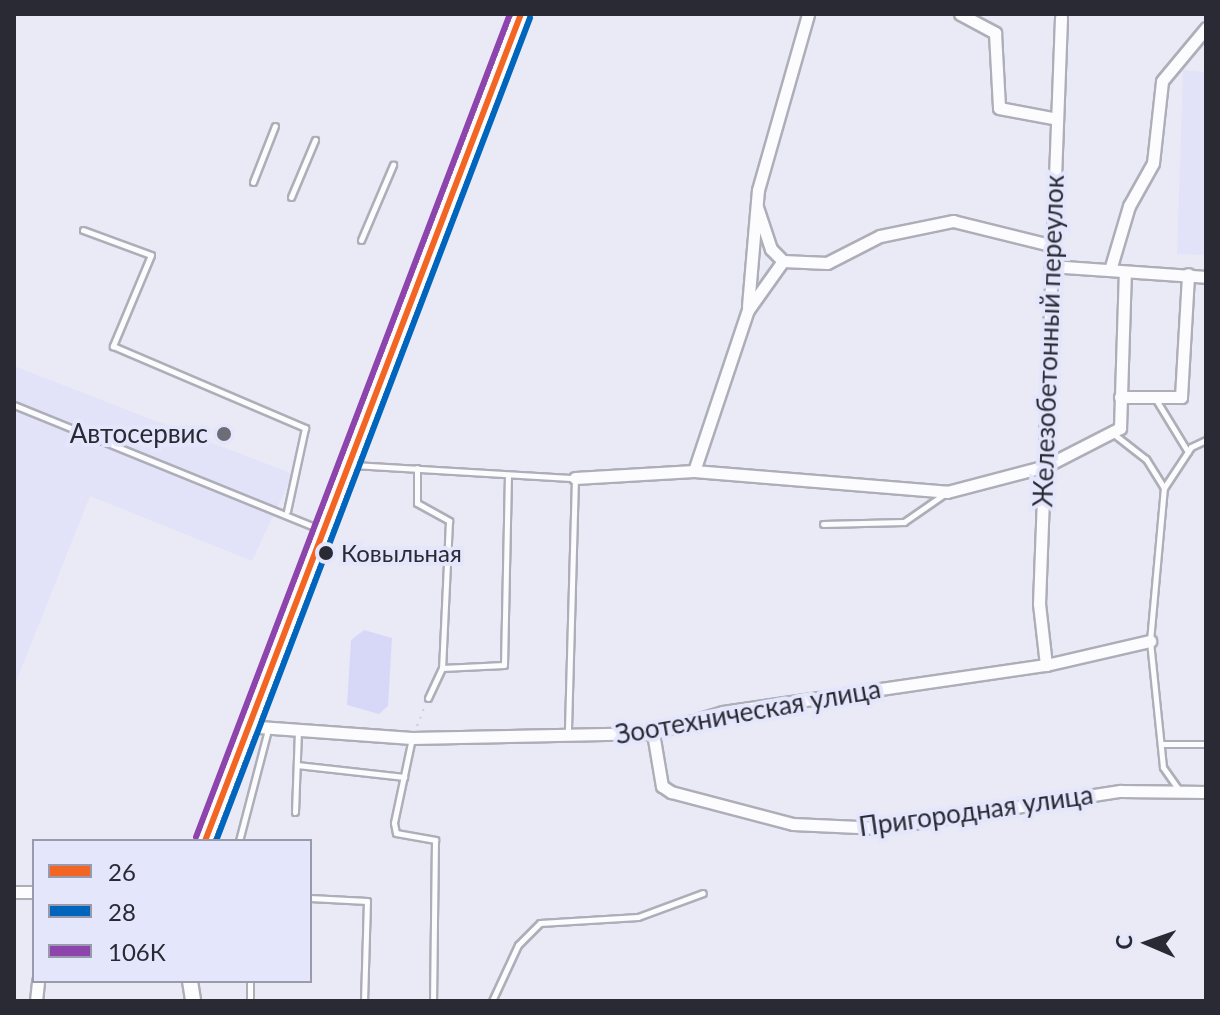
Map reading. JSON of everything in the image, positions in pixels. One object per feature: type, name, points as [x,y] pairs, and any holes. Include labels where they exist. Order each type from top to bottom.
[{"type":"main road","points":[[206,839],[320,529],[521,14]]},
{"type":"street","points":[[694,471],[748,310],[756,203],[808,14]]},
{"type":"street","points":[[960,14],[995,33],[999,108],[1057,119]]},
{"type":"street","name":"Железобетонный переулок","points":[[1046,665],[1039,604],[1046,466],[1050,245],[1061,17]]},
{"type":"street","points":[[1110,270],[1129,206],[1153,163],[1162,81],[1206,28]]},
{"type":"street","points":[[756,203],[771,249],[783,261],[827,263],[880,236],[953,221],[1050,245]]},
{"type":"street","points":[[748,310],[783,261]]},
{"type":"street","points":[[1050,266],[1206,277]]},
{"type":"street","points":[[575,478],[694,471],[947,492],[1046,466],[1115,435],[1120,397],[1125,272]]},
{"type":"street","points":[[1120,397],[1181,397],[1188,274]]},
{"type":"street","name":"Зоотехническая улица","points":[[245,726],[412,738],[568,738],[653,733],[723,712],[1046,665],[1150,641]]},
{"type":"street","name":"Пригородная улица","points":[[653,733],[662,786],[671,792],[793,824],[880,828],[1120,791],[1206,792]]},
{"type":"lane","points":[[253,182],[275,126]]},
{"type":"lane","points":[[291,197],[315,140]]},
{"type":"lane","points":[[361,240],[393,165]]},
{"type":"lane","points":[[83,230],[151,255],[113,346],[305,428],[287,511]]},
{"type":"lane","points":[[1154,397],[1188,452]]},
{"type":"lane","points":[[14,405],[287,511],[320,529]]},
{"type":"lane","points":[[1115,435],[1146,459],[1164,488]]},
{"type":"lane","points":[[1180,791],[1169,782],[1161,744],[1150,641],[1164,488],[1188,452],[1206,440]]},
{"type":"lane","points":[[345,464],[575,478],[568,738]]},
{"type":"lane","points":[[417,468],[417,503],[449,521],[442,668],[428,698]]},
{"type":"lane","points":[[442,668],[504,665],[508,476]]},
{"type":"lane","points":[[823,524],[904,522],[947,492]]},
{"type":"lane","points":[[240,839],[268,727]]},
{"type":"lane","points":[[295,812],[298,730]]},
{"type":"lane","points":[[412,738],[396,833],[435,840],[438,855],[433,1001]]},
{"type":"lane","points":[[1161,744],[1206,744]]},
{"type":"lane","points":[[297,765],[404,777]]},
{"type":"lane","points":[[492,1001],[518,945],[540,923],[638,917],[703,893]]},
{"type":"lane","points":[[312,898],[367,901],[364,1001]]},
{"type":"path","points":[[412,738],[428,698]]},
{"type":"shaded area","points":[[1183,70],[1206,72],[1206,255],[1177,254]]},
{"type":"shaded area","points":[[14,366],[293,474],[252,561],[90,496],[14,687]]},
{"type":"shaded area","points":[[364,630],[392,638],[388,706],[379,714],[347,705],[351,640]]},
{"type":"transit line","name":"106К","points":[[196,837],[510,14]]},
{"type":"transit line","name":"26","points":[[206,839],[521,14]]},
{"type":"transit line","name":"28","points":[[217,839],[530,18]]},
{"type":"place","name":"Автосервис","points":[[224,434]]},
{"type":"place","name":"Ковыльная","points":[[326,553]]}]
